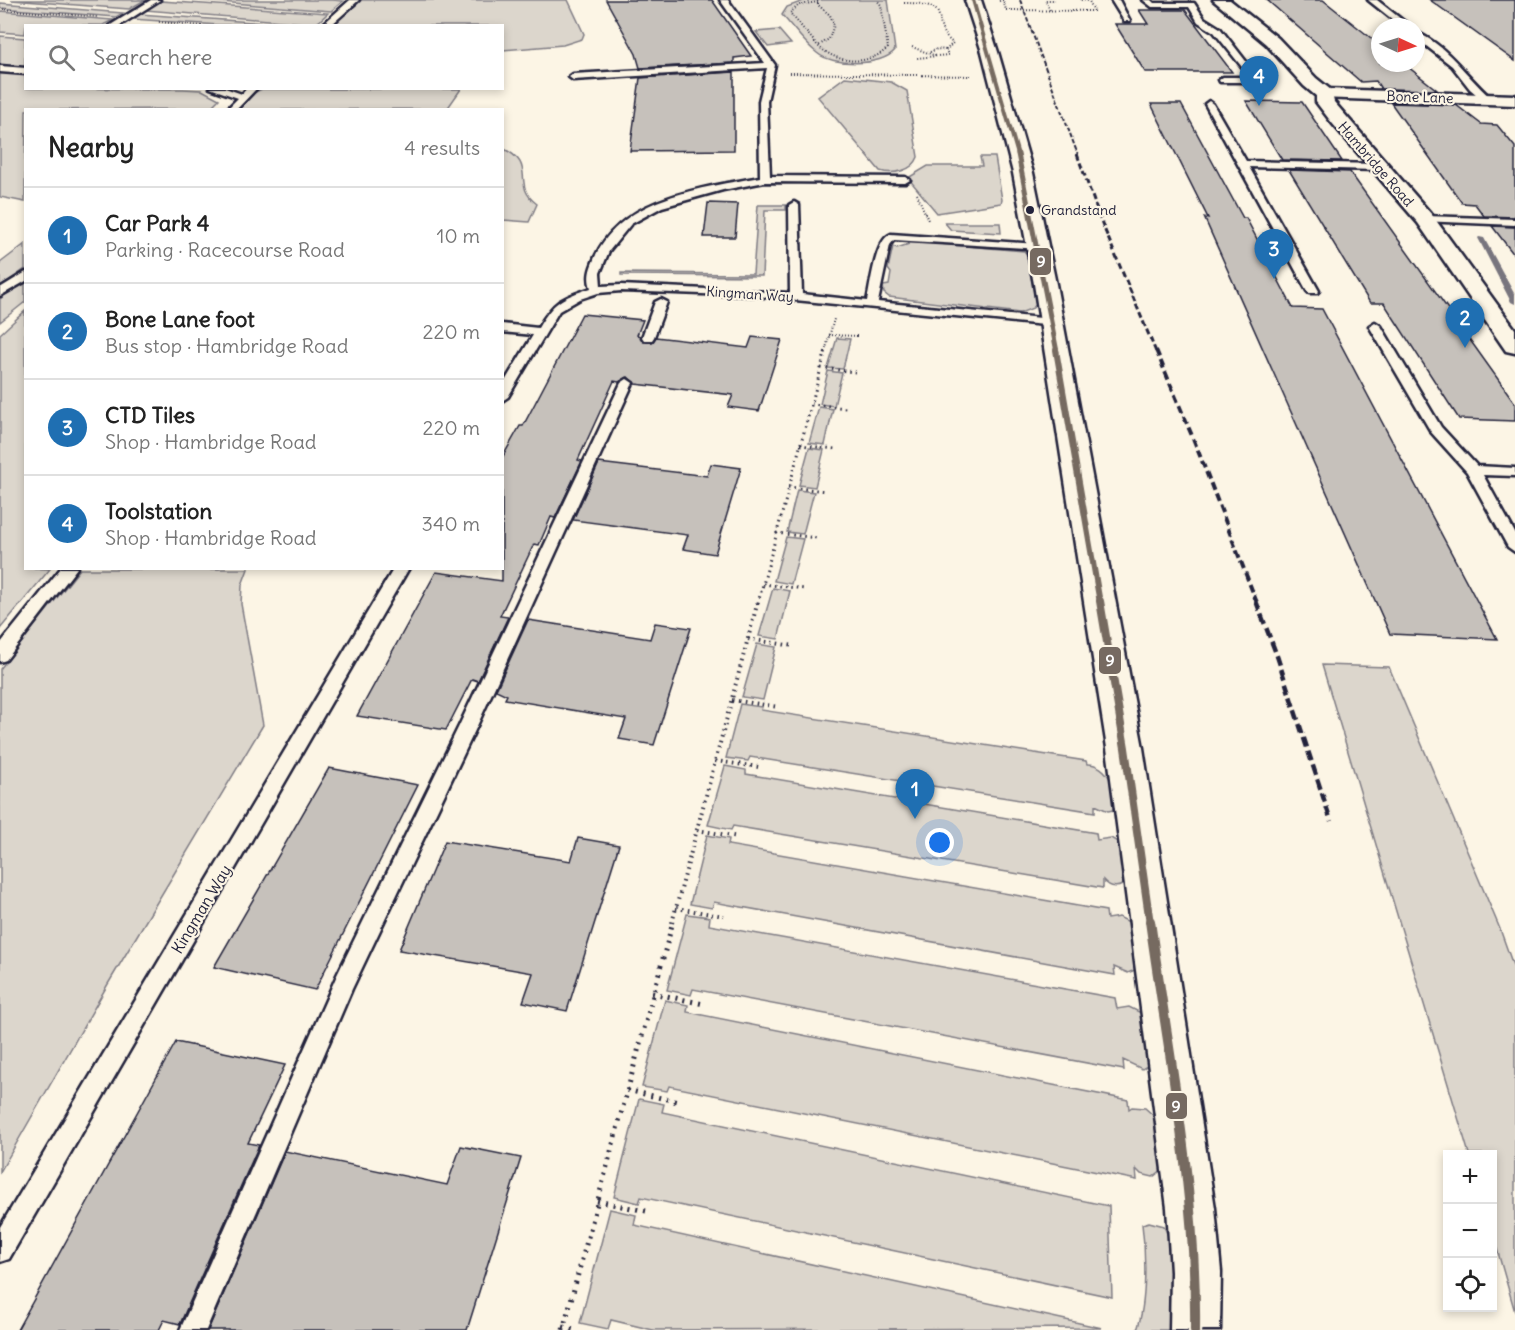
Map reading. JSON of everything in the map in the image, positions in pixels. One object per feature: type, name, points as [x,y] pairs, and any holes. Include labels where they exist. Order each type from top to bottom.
[{"type":"street","points":[[973,0],[1021,164],[1125,748],[1191,1208],[1196,1272],[1195,1330]]},
{"type":"street","name":"Hambridge Road","points":[[1221,0],[1272,41],[1310,82],[1325,94],[1325,102],[1377,167],[1425,219],[1515,346]]},
{"type":"street","name":"Bone Lane","points":[[1325,94],[1515,100]]},
{"type":"lane","points":[[116,24],[156,0]]},
{"type":"lane","points":[[328,24],[355,0]]},
{"type":"lane","points":[[724,0],[771,69],[763,101],[765,179]]},
{"type":"lane","points":[[1115,0],[1127,19]]},
{"type":"lane","points":[[1147,0],[1152,5],[1191,5],[1201,20],[1217,30],[1256,80],[1223,80]]},
{"type":"lane","points":[[1372,0],[1395,18]]},
{"type":"lane","points":[[1425,41],[1455,64],[1473,87],[1487,99]]},
{"type":"lane","points":[[0,69],[24,71]]},
{"type":"lane","points":[[573,77],[771,69]]},
{"type":"lane","points":[[221,90],[244,97]]},
{"type":"lane","points":[[232,108],[252,90]]},
{"type":"lane","points":[[1209,104],[1313,291]]},
{"type":"lane","points":[[1243,164],[1377,167]]},
{"type":"lane","points":[[597,290],[594,273],[603,250],[635,215],[669,201],[722,187],[765,179],[905,180]]},
{"type":"lane","points":[[794,205],[796,297]]},
{"type":"lane","points":[[1425,219],[1515,222]]},
{"type":"lane","points":[[872,304],[888,239],[898,236],[1037,247]]},
{"type":"lane","points":[[0,293],[24,276]]},
{"type":"lane","name":"Kingman Way","points":[[504,394],[555,309],[576,297],[597,290],[621,288],[660,295],[796,297],[1051,323]]},
{"type":"lane","points":[[648,336],[660,295]]},
{"type":"lane","points":[[1375,326],[1436,429],[1473,470],[1515,547]]},
{"type":"lane","points":[[504,328],[541,332]]},
{"type":"lane","points":[[193,1330],[340,993],[473,715],[627,383]]},
{"type":"lane","points":[[1473,470],[1515,472]]},
{"type":"lane","points":[[0,656],[68,570]]},
{"type":"lane","name":"Kingman Way","points":[[0,1250],[401,570]]},
{"type":"path","points":[[818,46],[829,39],[834,25],[832,18],[818,1],[793,8],[790,13],[818,46],[828,55],[846,59],[867,59],[888,48],[881,4],[878,0]]},
{"type":"path","points":[[1003,0],[1006,10],[1094,11],[1089,1],[1081,0]]},
{"type":"path","points":[[1050,10],[1045,0],[1055,0]]},
{"type":"path","points":[[904,3],[925,3],[936,9],[945,38],[953,43],[946,50]]},
{"type":"path","points":[[912,47],[937,56]]},
{"type":"path","points":[[930,52],[937,49],[946,50]]},
{"type":"path","points":[[917,58],[948,54],[946,50]]},
{"type":"path","points":[[771,69],[978,76]]},
{"type":"path","points":[[905,180],[916,192],[924,208],[930,225],[931,238]]},
{"type":"path","points":[[574,1330],[563,1329],[839,301]]},
{"type":"path","points":[[829,335],[858,336]]},
{"type":"path","points":[[821,368],[855,372]]},
{"type":"path","points":[[811,404],[846,408]]},
{"type":"path","points":[[800,445],[835,449]]},
{"type":"path","points":[[788,487],[826,491]]},
{"type":"path","points":[[776,533],[817,538]]},
{"type":"path","points":[[763,584],[805,589]]},
{"type":"path","points":[[748,639],[794,646]]},
{"type":"path","points":[[732,700],[779,707]]},
{"type":"path","points":[[715,761],[759,767]]},
{"type":"path","points":[[697,830],[738,837]]},
{"type":"path","points":[[676,908],[724,916]]},
{"type":"path","points":[[652,993],[704,1004]]},
{"type":"path","points":[[627,1090],[678,1102]]},
{"type":"path","points":[[597,1202],[646,1211]]},
{"type":"shaded area","points":[[11,0],[145,0],[129,9]]},
{"type":"shaded area","points":[[196,0],[333,0],[343,1],[331,11]]},
{"type":"shaded area","points":[[358,0],[568,0],[584,34],[582,39],[563,45],[504,50],[504,24],[331,24]]},
{"type":"shaded area","points":[[806,0],[888,0],[895,50],[889,56],[869,62],[845,62],[824,57],[808,45],[782,15],[787,7]]},
{"type":"shaded area","points":[[161,1],[328,13],[316,24],[145,10]]},
{"type":"shaded area","points":[[0,3],[123,13],[116,17],[0,8]]},
{"type":"shaded area","points":[[0,11],[113,20],[105,24],[24,24],[24,34],[0,32]]},
{"type":"shaded area","points":[[139,14],[280,24],[204,24],[131,19]]},
{"type":"shaded area","points":[[779,30],[791,44],[768,47],[756,32]]},
{"type":"shaded area","points":[[0,36],[24,38],[24,68],[0,66]]},
{"type":"shaded area","points":[[0,71],[24,74],[24,90],[202,90],[219,99],[211,107],[205,108],[24,108],[24,202],[0,197]]},
{"type":"shaded area","points":[[845,77],[891,82],[907,91],[918,157],[912,166],[896,172],[880,171],[818,97]]},
{"type":"shaded area","points":[[260,90],[460,90],[448,108],[237,108],[251,94]]},
{"type":"shaded area","points":[[504,149],[519,161],[525,189],[529,197],[537,204],[529,222],[504,220]]},
{"type":"shaded area","points":[[980,157],[995,157],[1001,203],[937,213],[908,178],[928,166],[982,166]]},
{"type":"shaded area","points":[[758,205],[786,205],[786,210],[765,210],[762,276],[621,275],[621,273],[753,274]]},
{"type":"shaded area","points":[[945,223],[1000,223],[1001,233],[951,230]]},
{"type":"shaded area","points":[[907,241],[1024,251],[1027,254],[1036,304],[1033,308],[1020,313],[889,297],[884,293],[883,286],[889,285],[891,273],[888,269],[893,246],[897,248],[909,244]]},
{"type":"shaded area","points":[[24,245],[24,270],[0,287],[0,263]]},
{"type":"shaded area","points":[[24,280],[24,303],[0,322],[0,299]]},
{"type":"shaded area","points":[[24,312],[24,570],[49,570],[0,629],[0,334]]},
{"type":"shaded area","points":[[837,338],[850,339],[843,369],[828,368]]},
{"type":"shaded area","points":[[828,371],[842,373],[834,406],[820,404]]},
{"type":"shaded area","points":[[819,407],[833,409],[825,445],[809,443]]},
{"type":"shaded area","points":[[809,448],[824,450],[815,487],[799,485]]},
{"type":"shaded area","points":[[797,490],[814,492],[803,534],[787,532]]},
{"type":"shaded area","points":[[786,537],[803,539],[791,584],[774,581]]},
{"type":"shaded area","points":[[79,570],[248,570],[242,585],[241,604],[263,725],[108,984],[0,1172],[0,669]]},
{"type":"shaded area","points":[[773,588],[790,591],[778,639],[759,636]]},
{"type":"shaded area","points":[[757,644],[776,647],[763,700],[742,697]]},
{"type":"shaded area","points":[[1322,665],[1389,667],[1500,929],[1515,971],[1515,1312],[1497,1249],[1497,1150],[1468,1150]]},
{"type":"shaded area","points":[[740,704],[762,707],[761,710],[1086,761],[1087,764],[1101,768],[1106,773],[1114,787],[1115,803],[1113,810],[1108,811],[1095,805],[1095,812],[750,757],[748,761],[726,758]]},
{"type":"shaded area","points":[[725,766],[746,770],[746,774],[1096,833],[1097,840],[1111,838],[1119,843],[1127,880],[1115,887],[1103,880],[1103,888],[733,826],[731,830],[708,825]]},
{"type":"shaded area","points":[[707,835],[729,839],[728,845],[1106,911],[1107,919],[1119,917],[1131,923],[1137,969],[1128,973],[1114,967],[1115,975],[714,902],[712,908],[690,904]]},
{"type":"shaded area","points":[[687,914],[710,917],[709,925],[1115,998],[1117,1009],[1129,1007],[1141,1013],[1151,1063],[1142,1069],[1123,1060],[1124,1070],[693,989],[691,995],[667,990]]},
{"type":"shaded area","points":[[665,1000],[688,1005],[687,1012],[1128,1100],[1129,1109],[1132,1107],[1145,1108],[1155,1117],[1163,1169],[1153,1177],[1141,1174],[1136,1169],[1137,1180],[669,1086],[667,1091],[642,1087]]},
{"type":"shaded area","points":[[639,1099],[664,1104],[662,1112],[1109,1206],[1112,1297],[641,1197],[639,1203],[614,1197]]},
{"type":"shaded area","points":[[610,1209],[636,1215],[634,1225],[1102,1328],[653,1330],[611,1320],[608,1329],[580,1323]]},
{"type":"shaded area","points":[[1149,1222],[1164,1226],[1171,1244],[1173,1330],[1137,1330],[1143,1306],[1145,1278],[1142,1224]]},
{"type":"building","points":[[606,0],[712,0],[751,56],[734,58],[734,63],[640,68],[636,54]]},
{"type":"building","points":[[1267,0],[1323,0],[1371,38],[1371,72],[1414,72],[1437,90],[1381,89],[1376,81],[1361,82]]},
{"type":"building","points":[[1430,0],[1515,0],[1515,61]]},
{"type":"building","points":[[1139,10],[1185,10],[1232,72],[1145,72],[1115,24],[1148,24]]},
{"type":"building","points":[[734,72],[734,150],[630,151],[640,78]]},
{"type":"building","points":[[1246,101],[1302,102],[1342,161],[1282,160]]},
{"type":"building","points":[[1391,103],[1456,105],[1481,124],[1497,125],[1515,147],[1515,217],[1484,216],[1475,204],[1462,203]]},
{"type":"building","points":[[1151,104],[1181,104],[1243,218],[1246,218],[1293,308],[1322,309],[1497,639],[1390,634],[1204,217],[1208,218]]},
{"type":"building","points":[[1289,170],[1350,172],[1515,403],[1515,421],[1459,419],[1384,303],[1370,303]]},
{"type":"building","points":[[708,203],[738,204],[735,237],[704,237]]},
{"type":"building","points":[[1492,226],[1515,227],[1515,256]]},
{"type":"building","points":[[582,314],[643,320],[637,335],[644,342],[652,342],[656,337],[748,348],[752,337],[782,340],[759,411],[728,407],[733,395],[635,384],[628,377],[619,382],[614,381],[578,460],[582,461],[555,518],[551,517],[539,545],[534,544],[500,616],[508,617],[478,681],[472,679],[446,730],[357,716],[436,572],[502,581],[502,570],[504,570],[504,454],[520,426],[523,426]]},
{"type":"building","points":[[599,463],[707,476],[711,464],[741,468],[715,554],[683,549],[688,535],[573,520]]},
{"type":"building","points":[[528,620],[650,639],[655,623],[691,628],[654,745],[619,739],[626,719],[505,699],[507,695],[496,690]]},
{"type":"building","points":[[329,768],[418,785],[315,990],[214,967]]},
{"type":"building","points":[[578,838],[619,845],[567,1011],[523,1002],[533,973],[399,950],[445,841],[571,861]]},
{"type":"building","points":[[176,1042],[285,1065],[248,1143],[259,1145],[180,1324],[164,1320],[159,1330],[17,1330]]},
{"type":"building","points":[[461,1146],[521,1158],[467,1330],[208,1330],[285,1151],[447,1185]]},
{"type":"waterway","points":[[1481,238],[1515,302]]},
{"type":"railway","points":[[1020,0],[1078,155]]},
{"type":"railway","points":[[1077,154],[1101,221],[1156,352]]},
{"type":"railway","points":[[1156,350],[1257,603]]},
{"type":"railway","points":[[1256,601],[1277,656],[1331,821]]},
{"type":"transit line","name":"9","points":[[973,0],[990,52],[1023,173],[1045,284],[1125,748],[1191,1208],[1196,1272],[1195,1330]]},
{"type":"place","name":"Toolstation","points":[[1259,106]]},
{"type":"place","name":"Grandstand","points":[[1030,210]]},
{"type":"place","name":"CTD Tiles","points":[[1274,279]]},
{"type":"place","name":"Bone Lane foot","points":[[1465,348]]},
{"type":"place","name":"Car Park 4","points":[[915,819]]}]
